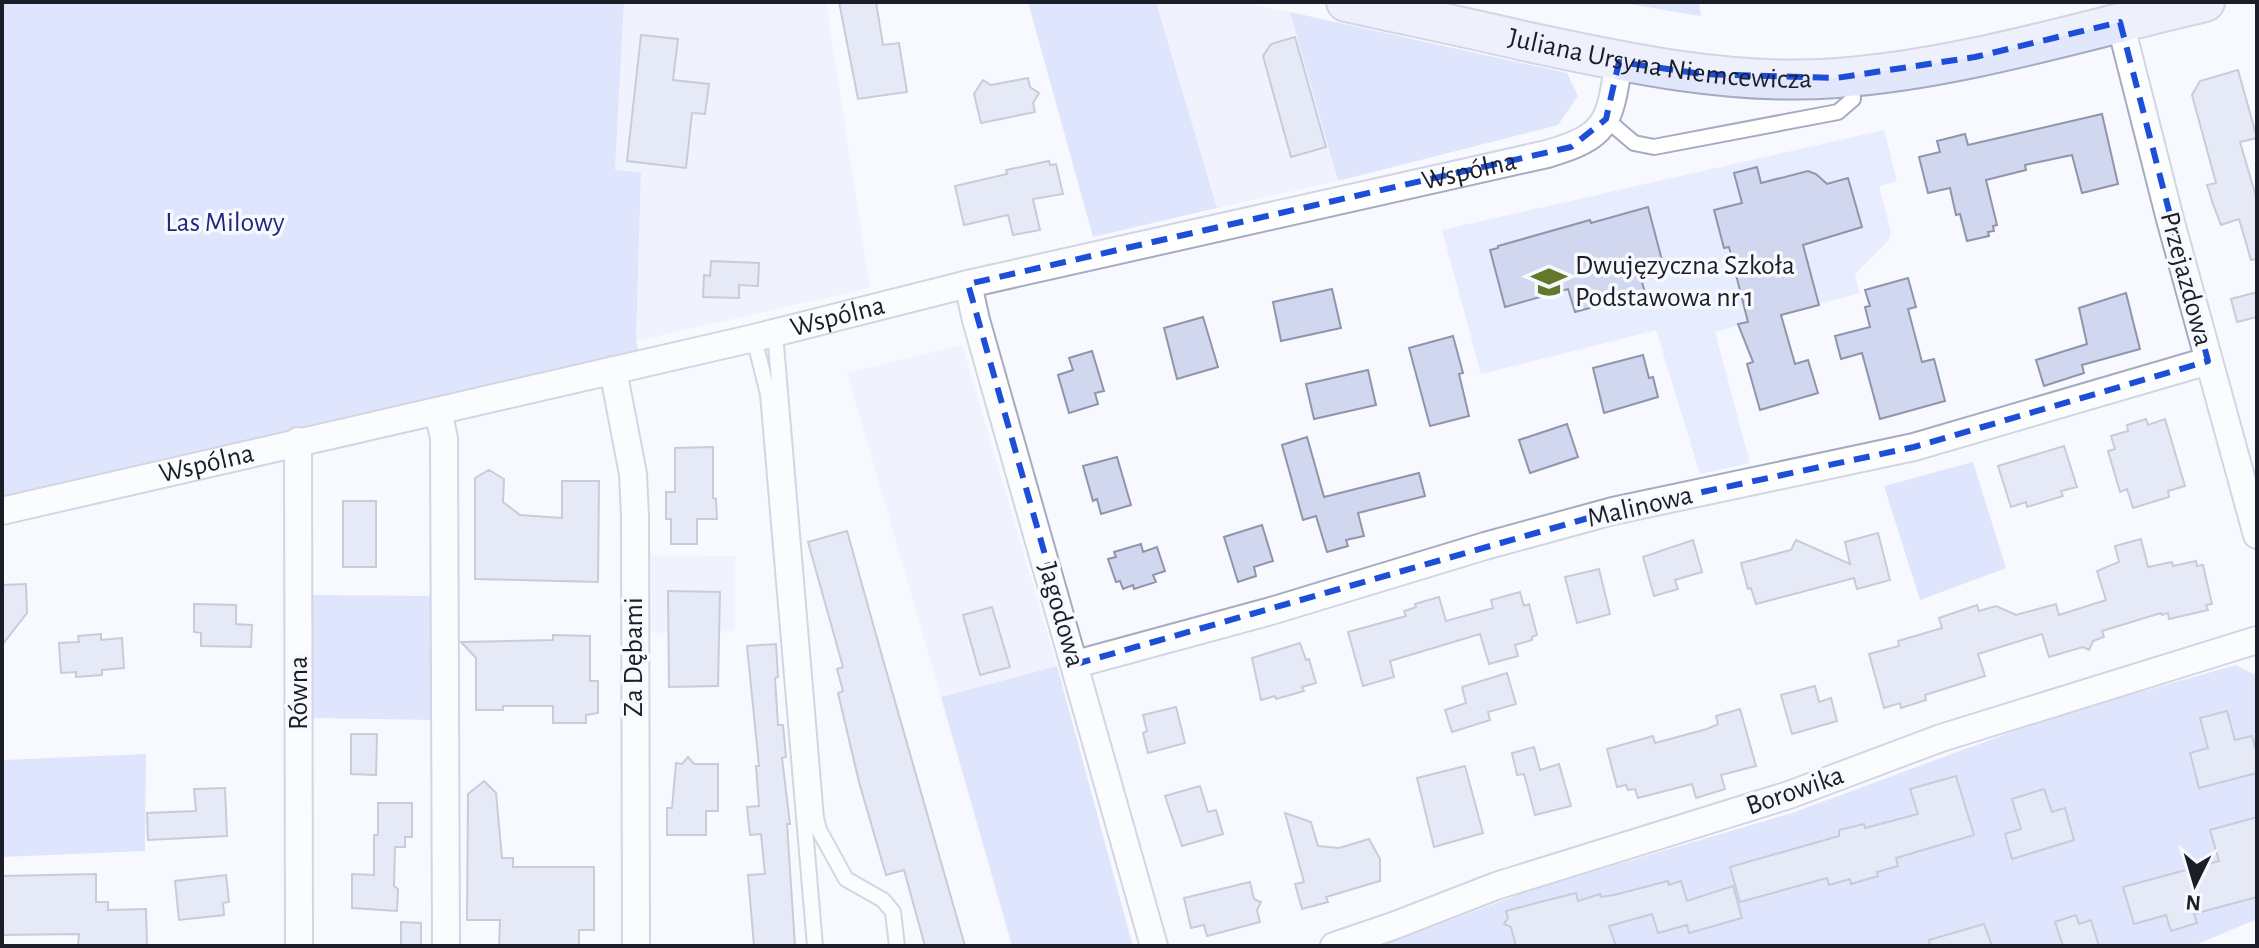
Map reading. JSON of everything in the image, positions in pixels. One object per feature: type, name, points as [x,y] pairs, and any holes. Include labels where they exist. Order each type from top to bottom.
[{"type":"street","name":"Juliana Ursyna Niemcewicza","points":[[1346,2],[1619,62],[1702,74],[1767,78],[1851,77],[1913,69],[2120,22]]},
{"type":"street","points":[[2120,22],[2205,2]]},
{"type":"street","name":"Przejazdowa","points":[[2120,22],[2208,361],[2249,474],[2257,535]]},
{"type":"street","points":[[1606,119],[1619,62]]},
{"type":"street","name":"Wspólna","points":[[2,511],[764,335],[968,284],[1547,154],[1585,141],[1606,119]]},
{"type":"street","name":"Jagodowa","points":[[968,284],[1154,946]]},
{"type":"street","name":"Malinowa","points":[[1076,664],[1271,611],[1613,511],[1914,447],[2208,361]]},
{"type":"street","name":"Za Dębami","points":[[613,370],[633,474],[635,516],[636,946]]},
{"type":"street","points":[[438,411],[444,438],[446,946]]},
{"type":"street","name":"Równa","points":[[298,441],[299,946]]},
{"type":"street","name":"Borowika","points":[[1334,946],[1496,886],[1789,795],[1941,738],[2257,640]]},
{"type":"lane","points":[[1606,119],[1634,143],[1654,147],[1838,112],[1853,99],[1851,77]]},
{"type":"lane","points":[[764,335],[815,946]]},
{"type":"lane","points":[[764,335],[816,818],[819,830],[846,879],[883,900],[893,912],[897,946]]},
{"type":"highlighted area","points":[[2120,22],[2208,361],[1914,447],[1613,511],[1076,664],[968,284],[1571,147],[1606,119],[1619,62],[1702,74],[1836,78],[1975,57]]},
{"type":"shaded area","points":[[624,2],[826,2],[870,288],[636,341],[641,172],[615,170]]},
{"type":"shaded area","points":[[1156,2],[1243,2],[1290,12],[1338,181],[1217,208]]},
{"type":"shaded area","points":[[1884,130],[1897,181],[1879,186],[1891,232],[1889,240],[1857,272],[1855,277],[1860,293],[1715,332],[1750,463],[1700,474],[1656,330],[1481,374],[1442,230]]},
{"type":"shaded area","points":[[962,345],[1057,666],[941,697],[847,373]]},
{"type":"shaded area","points":[[650,555],[735,556],[735,631],[650,633]]},
{"type":"green space","name":"Las Milowy","points":[[2,2],[624,2],[615,170],[641,172],[636,341],[640,355],[2,502]]},
{"type":"green space","points":[[1028,2],[1156,2],[1217,208],[1093,237]]},
{"type":"green space","points":[[1617,2],[1699,2],[1701,16]]},
{"type":"green space","points":[[1290,12],[1567,73],[1578,96],[1558,125],[1338,181]]},
{"type":"green space","points":[[1973,462],[2006,568],[1920,600],[1884,486]]},
{"type":"green space","points":[[312,595],[437,596],[436,720],[312,718]]},
{"type":"green space","points":[[2236,665],[2257,676],[2257,919],[2193,946],[1381,946],[1537,888],[1792,813],[2052,717]]},
{"type":"green space","points":[[1057,666],[1133,946],[1012,946],[941,697]]},
{"type":"green space","points":[[146,754],[145,851],[2,857],[2,760]]},
{"type":"building","points":[[839,2],[876,2],[883,45],[899,43],[907,92],[858,99]]},
{"type":"building","points":[[641,35],[678,39],[673,80],[709,84],[705,114],[692,113],[686,168],[627,161]]},
{"type":"building","points":[[1295,37],[1326,147],[1291,157],[1263,56],[1271,44]]},
{"type":"building","points":[[2238,70],[2257,138],[2240,142],[2257,200],[2257,259],[2251,260],[2239,219],[2221,225],[2213,204],[2207,185],[2216,183],[2192,95],[2200,81]]},
{"type":"building","points":[[1028,78],[1030,87],[1039,93],[1033,103],[1035,112],[981,123],[974,94],[983,80],[991,85]]},
{"type":"building","points":[[2102,114],[2118,184],[2082,193],[2072,155],[2025,165],[2026,170],[1986,180],[1997,225],[1993,226],[1994,231],[1988,232],[1989,236],[1967,241],[1960,214],[1956,215],[1950,188],[1928,193],[1919,157],[1940,152],[1937,141],[1965,134],[1968,145]]},
{"type":"building","points":[[1049,161],[1050,165],[1056,164],[1063,194],[1033,199],[1040,230],[1013,235],[1008,215],[964,225],[955,186]]},
{"type":"building","points":[[1757,167],[1761,183],[1808,171],[1827,184],[1848,178],[1862,227],[1803,245],[1819,305],[1781,315],[1795,364],[1808,360],[1818,393],[1760,410],[1747,364],[1753,362],[1738,324],[1748,322],[1729,247],[1724,248],[1714,210],[1742,203],[1734,173]]},
{"type":"building","points":[[1648,207],[1663,264],[1639,271],[1645,293],[1575,312],[1568,289],[1505,307],[1490,250],[1590,220],[1591,223]]},
{"type":"building","points":[[711,261],[759,263],[758,286],[739,285],[739,298],[703,297],[704,275],[710,276]]},
{"type":"building","points":[[1908,278],[1916,307],[1908,309],[1922,362],[1934,359],[1945,401],[1880,419],[1862,353],[1841,359],[1835,336],[1870,327],[1865,307],[1870,306],[1865,290]]},
{"type":"building","points":[[1332,289],[1341,328],[1281,341],[1273,302]]},
{"type":"building","points":[[2257,292],[2257,317],[2237,322],[2231,299]]},
{"type":"building","points":[[2126,293],[2140,349],[2082,365],[2084,373],[2044,386],[2036,360],[2087,344],[2079,308]]},
{"type":"building","points":[[1203,317],[1218,367],[1177,379],[1164,328]]},
{"type":"building","points":[[1453,336],[1463,373],[1459,374],[1469,416],[1430,426],[1409,348]]},
{"type":"building","points":[[1092,351],[1104,391],[1095,393],[1098,404],[1069,413],[1058,375],[1073,370],[1069,358]]},
{"type":"building","points":[[1643,355],[1658,397],[1604,413],[1593,368]]},
{"type":"building","points":[[1368,370],[1376,405],[1314,419],[1306,384]]},
{"type":"building","points":[[2146,419],[2148,425],[2165,419],[2185,486],[2168,491],[2169,497],[2133,508],[2127,489],[2120,492],[2108,451],[2115,449],[2111,436],[2128,431],[2127,425]]},
{"type":"building","points":[[1567,424],[1578,457],[1530,473],[1519,440]]},
{"type":"building","points":[[1307,437],[1324,497],[1419,473],[1425,496],[1358,513],[1364,536],[1346,540],[1348,546],[1327,552],[1316,516],[1303,520],[1282,445]]},
{"type":"building","points":[[2064,446],[2077,487],[2061,491],[2063,496],[2027,507],[2026,502],[2011,507],[1998,466]]},
{"type":"building","points":[[713,447],[713,498],[716,499],[717,519],[697,519],[697,544],[671,544],[671,519],[666,519],[666,492],[675,492],[675,448]]},
{"type":"building","points":[[1117,457],[1131,505],[1101,514],[1097,499],[1093,501],[1083,466]]},
{"type":"building","points":[[489,470],[504,479],[503,502],[520,515],[562,518],[562,481],[599,481],[598,582],[475,579],[475,478]]},
{"type":"building","points":[[343,501],[376,501],[376,567],[343,567]]},
{"type":"building","points":[[1262,525],[1273,561],[1254,567],[1256,576],[1238,582],[1224,537]]},
{"type":"building","points":[[847,531],[965,946],[925,946],[904,870],[886,875],[859,782],[838,693],[843,691],[837,669],[843,667],[808,542]]},
{"type":"building","points":[[1878,533],[1890,580],[1857,589],[1854,578],[1756,604],[1751,588],[1748,589],[1741,563],[1791,550],[1796,540],[1850,564],[1845,542]]},
{"type":"building","points":[[2141,539],[2148,567],[2196,561],[2197,566],[2203,565],[2212,604],[2206,605],[2208,610],[2169,619],[2168,613],[2161,613],[2102,631],[2104,637],[2093,641],[2089,650],[2083,647],[2049,657],[2042,634],[1978,654],[1985,676],[1925,695],[1926,700],[1901,708],[1900,703],[1884,708],[1869,654],[1899,646],[1898,641],[1942,628],[1939,618],[1977,605],[1979,611],[1996,606],[2016,615],[2056,604],[2059,615],[2106,600],[2097,571],[2119,562],[2115,546]]},
{"type":"building","points":[[1693,540],[1702,572],[1675,580],[1678,589],[1654,596],[1643,557]]},
{"type":"building","points":[[1141,544],[1143,552],[1157,547],[1165,571],[1153,575],[1156,582],[1123,589],[1120,581],[1116,582],[1108,559],[1116,557],[1114,552]]},
{"type":"building","points":[[1599,569],[1610,614],[1577,623],[1565,577]]},
{"type":"building","points":[[26,584],[27,613],[2,645],[2,585]]},
{"type":"building","points":[[668,591],[720,592],[718,686],[669,687]]},
{"type":"building","points":[[1520,592],[1524,606],[1529,604],[1537,635],[1532,640],[1515,645],[1518,656],[1489,664],[1480,634],[1390,661],[1394,677],[1363,686],[1348,632],[1406,616],[1404,611],[1416,607],[1415,604],[1439,597],[1446,621],[1493,608],[1491,600]]},
{"type":"building","points":[[194,604],[236,605],[236,624],[252,625],[251,647],[201,646],[201,633],[194,632]]},
{"type":"building","points":[[992,607],[1010,667],[980,675],[963,615]]},
{"type":"building","points":[[101,634],[101,640],[122,638],[124,668],[102,670],[102,675],[76,677],[76,672],[61,673],[59,643],[79,642],[78,636]]},
{"type":"building","points":[[553,635],[590,636],[590,681],[598,681],[598,713],[586,715],[586,723],[553,723],[553,706],[503,706],[503,710],[476,710],[476,658],[461,642],[553,640]]},
{"type":"building","points":[[1300,643],[1306,660],[1309,659],[1316,683],[1302,687],[1304,691],[1261,700],[1252,658]]},
{"type":"building","points":[[776,644],[778,677],[775,678],[778,725],[783,725],[786,757],[782,758],[790,824],[787,824],[795,946],[754,946],[748,875],[765,874],[761,834],[750,835],[747,807],[759,806],[756,766],[759,766],[747,646]]},
{"type":"building","points":[[1507,673],[1516,704],[1488,712],[1490,720],[1452,732],[1445,710],[1466,703],[1462,687]]},
{"type":"building","points":[[1815,686],[1819,702],[1831,698],[1837,721],[1792,734],[1781,695]]},
{"type":"building","points":[[1176,707],[1185,743],[1148,753],[1143,715]]},
{"type":"building","points":[[1740,709],[1756,766],[1721,775],[1725,789],[1696,798],[1692,784],[1638,798],[1635,789],[1628,790],[1626,785],[1617,787],[1607,749],[1653,736],[1655,743],[1707,729],[1718,724],[1716,716]]},
{"type":"building","points":[[2227,711],[2235,740],[2252,736],[2257,755],[2257,773],[2199,788],[2190,753],[2208,748],[2200,718]]},
{"type":"building","points":[[351,734],[377,734],[376,775],[351,774]]},
{"type":"building","points":[[1534,747],[1540,770],[1559,764],[1571,806],[1535,815],[1524,774],[1517,775],[1512,753]]},
{"type":"building","points":[[688,757],[694,764],[718,764],[718,811],[706,811],[706,835],[667,835],[667,808],[672,808],[676,763],[682,764]]},
{"type":"building","points":[[1465,766],[1483,833],[1434,847],[1417,778]]},
{"type":"building","points":[[1956,776],[1974,835],[1896,858],[1898,866],[1851,884],[1850,879],[1829,885],[1827,878],[1740,902],[1730,867],[1839,836],[1839,830],[1864,824],[1865,828],[1918,814],[1910,789]]},
{"type":"building","points":[[484,781],[496,793],[502,858],[513,858],[513,867],[594,867],[594,930],[579,930],[579,946],[499,946],[500,920],[467,920],[468,794]]},
{"type":"building","points":[[1200,786],[1208,812],[1216,810],[1223,834],[1182,846],[1165,796]]},
{"type":"building","points":[[225,788],[227,836],[148,840],[147,813],[196,811],[194,789]]},
{"type":"building","points":[[2044,789],[2052,812],[2065,808],[2074,840],[2012,859],[2005,834],[2021,829],[2012,799]]},
{"type":"building","points":[[378,803],[412,803],[412,837],[405,837],[405,847],[395,847],[397,911],[352,908],[352,874],[374,875]]},
{"type":"building","points":[[1285,813],[1311,822],[1318,846],[1339,848],[1369,839],[1380,859],[1380,881],[1326,897],[1328,902],[1302,909],[1295,884],[1304,882]]},
{"type":"building","points":[[2257,817],[2257,897],[2194,914],[2197,923],[2171,931],[2166,915],[2134,924],[2123,887],[2219,861],[2210,830]]},
{"type":"building","points":[[96,874],[96,902],[108,902],[108,910],[146,909],[147,946],[78,946],[79,934],[2,935],[2,876]]},
{"type":"building","points":[[226,875],[229,902],[223,903],[224,915],[179,920],[175,881]]},
{"type":"building","points":[[1668,881],[1669,885],[1681,881],[1687,901],[1733,886],[1742,918],[1689,933],[1687,925],[1658,933],[1652,914],[1609,926],[1616,946],[1516,946],[1511,927],[1504,924],[1508,918],[1506,911],[1540,902],[1576,893],[1578,901]]},
{"type":"building","points":[[1250,882],[1254,899],[1261,902],[1257,910],[1260,922],[1207,936],[1204,925],[1191,928],[1184,898]]},
{"type":"building","points":[[2076,915],[2079,924],[2091,920],[2099,946],[2063,946],[2055,922]]},
{"type":"building","points":[[401,922],[421,923],[421,946],[401,946]]},
{"type":"building","points":[[1984,924],[1992,946],[1930,946],[1929,940]]},
{"type":"place","name":"Dwujęzyczna Szkoła Podstawowa nr 1","points":[[1549,282]]}]
